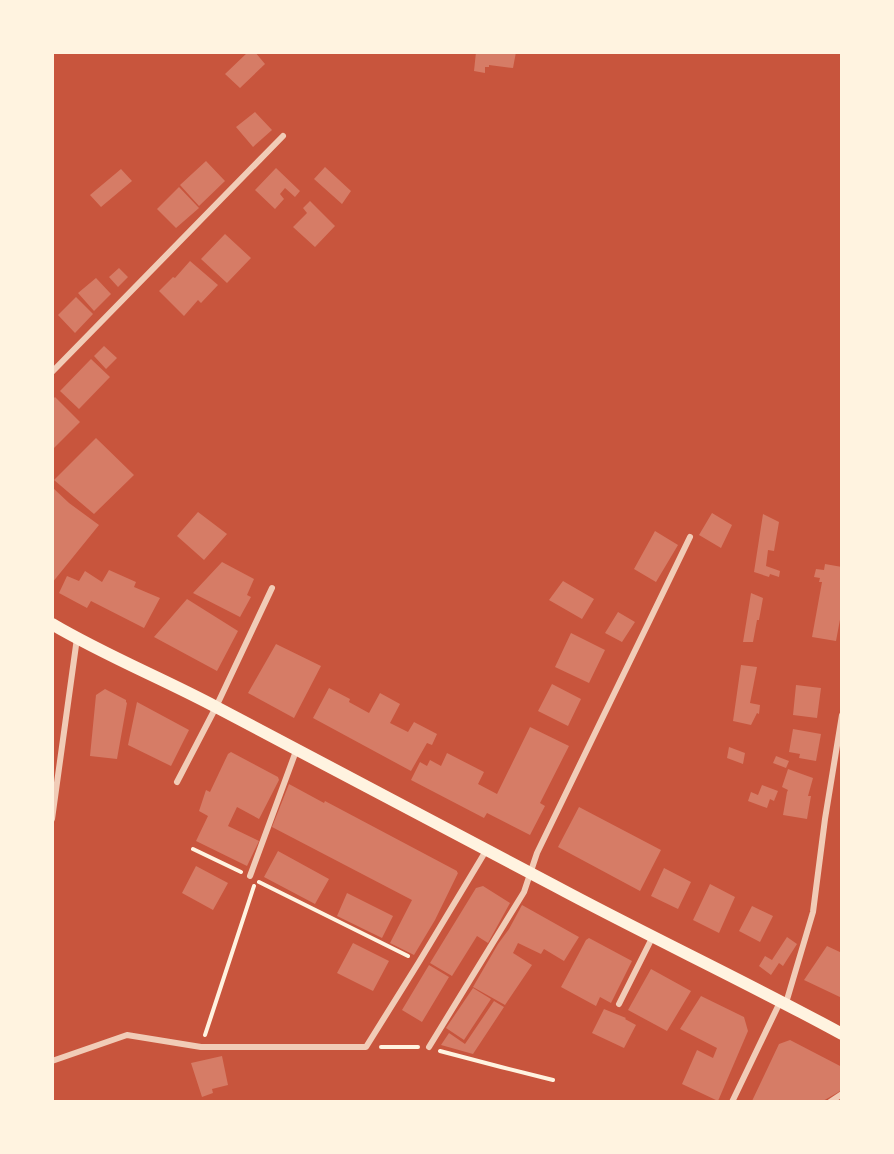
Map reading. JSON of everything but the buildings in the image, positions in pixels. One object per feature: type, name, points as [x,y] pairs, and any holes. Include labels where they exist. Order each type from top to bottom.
[{"type":"main road","points":[[52,624],[216,707],[296,751],[842,1034]]},
{"type":"street","points":[[52,372],[283,136]]},
{"type":"street","points":[[429,1047],[524,892],[537,853],[690,537]]},
{"type":"street","points":[[177,782],[216,707],[272,588]]},
{"type":"street","points":[[52,819],[77,638]]},
{"type":"street","points":[[732,1101],[783,1002],[813,912],[842,715]]},
{"type":"street","points":[[250,876],[296,751]]},
{"type":"street","points":[[52,1060],[127,1035],[201,1047],[366,1047],[487,849]]},
{"type":"street","points":[[619,1004],[653,936]]},
{"type":"street","points":[[830,1101],[842,1094]]},
{"type":"path","points":[[194,849],[250,876]]},
{"type":"path","points":[[201,1047],[256,880],[419,962]]},
{"type":"path","points":[[366,1047],[429,1047],[553,1080]]}]
